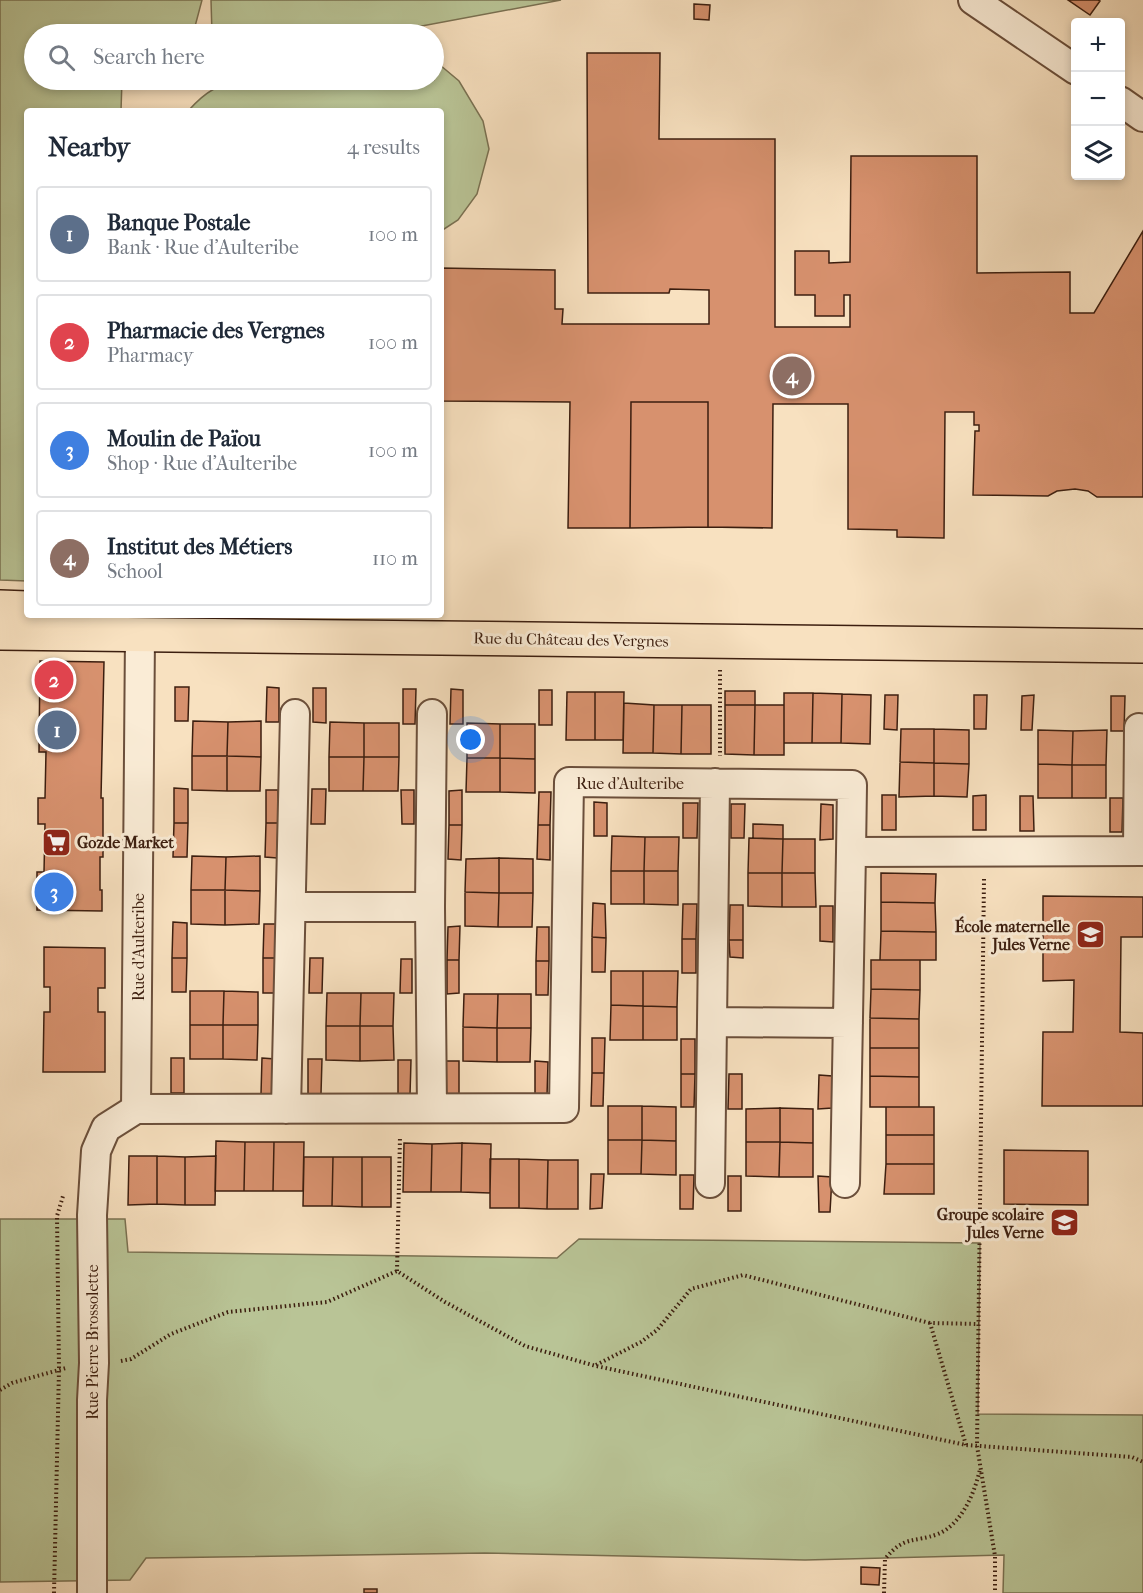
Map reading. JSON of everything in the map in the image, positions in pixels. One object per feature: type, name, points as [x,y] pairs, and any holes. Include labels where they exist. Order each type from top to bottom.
[{"type":"main road","points":[[0,607],[24,608]]},
{"type":"main road","name":"Rue du Château des Vergnes","points":[[444,618],[1143,625]]},
{"type":"main road","name":"Rue du Château des Vergnes","points":[[0,633],[1143,646]]},
{"type":"street","points":[[973,0],[1071,67]]},
{"type":"street","points":[[1125,104],[1143,117]]},
{"type":"street","name":"Rue d'Aulteribe","points":[[140,635],[136,1109],[564,1108],[569,782],[852,784],[845,1183]]},
{"type":"street","points":[[286,1109],[295,714]]},
{"type":"street","points":[[432,714],[430,908],[432,1108]]},
{"type":"street","points":[[850,852],[1140,851],[1139,728]]},
{"type":"street","points":[[710,1183],[717,783]]},
{"type":"street","points":[[291,907],[430,908]]},
{"type":"street","points":[[712,1022],[848,1023]]},
{"type":"street","name":"Rue Pierre Brossolette","points":[[92,1593],[94,1363],[92,1215],[96,1151],[106,1128],[136,1109]]},
{"type":"path","points":[[717,783],[720,666]]},
{"type":"path","points":[[984,851],[977,1446],[995,1556],[995,1593]]},
{"type":"path","points":[[397,1271],[400,1108]]},
{"type":"path","points":[[0,1390],[12,1383],[59,1369],[131,1359],[171,1334],[228,1312],[327,1302],[397,1271]]},
{"type":"path","points":[[397,1271],[445,1302],[525,1346],[596,1366],[966,1445],[1132,1457],[1143,1462]]},
{"type":"path","points":[[596,1366],[641,1342],[657,1330],[691,1289],[743,1275],[930,1323],[979,1324]]},
{"type":"path","points":[[930,1323],[966,1445]]},
{"type":"path","points":[[884,1593],[885,1558],[901,1543],[939,1533],[951,1525],[971,1498],[980,1466]]},
{"type":"green space","points":[[0,0],[202,0],[196,24],[24,24],[24,90],[122,90],[121,108],[24,108],[24,581],[0,580]]},
{"type":"green space","points":[[211,0],[561,0],[433,24],[212,24]]},
{"type":"green space","points":[[444,68],[459,81],[483,121],[489,149],[477,194],[458,220],[444,229],[444,108],[191,108],[213,90],[444,90]]},
{"type":"green space","points":[[0,1219],[125,1219],[128,1252],[557,1258],[579,1239],[980,1243],[978,1414],[1143,1415],[1143,1593],[1003,1593],[1004,1555],[805,1560],[485,1553],[146,1558],[130,1580],[0,1582]]},
{"type":"building","points":[[1068,0],[1098,0],[1100,1],[1090,15]]},
{"type":"building","points":[[694,4],[710,5],[709,20],[694,19]]},
{"type":"building","points":[[587,53],[660,53],[659,139],[775,139],[775,327],[850,327],[850,295],[844,295],[844,316],[815,316],[815,295],[795,295],[795,251],[829,251],[829,263],[850,262],[851,156],[977,156],[977,273],[1070,272],[1070,313],[1094,313],[1143,231],[1143,497],[1097,497],[1088,491],[1075,489],[1057,491],[1048,496],[973,495],[975,431],[979,431],[979,425],[974,425],[974,412],[945,412],[944,538],[897,537],[897,530],[848,529],[848,404],[773,404],[772,528],[708,527],[708,402],[631,402],[630,528],[568,528],[570,402],[444,401],[444,268],[555,270],[555,309],[563,309],[562,324],[709,324],[709,290],[670,289],[669,293],[588,293]]},
{"type":"building","points":[[631,402],[708,402],[708,527],[630,528]]},
{"type":"building","points":[[40,661],[104,662],[101,798],[103,798],[103,857],[100,857],[102,911],[37,910],[37,872],[44,872],[45,824],[38,824],[38,798],[45,798],[46,752],[39,752]]},
{"type":"building","points":[[175,687],[189,687],[188,721],[175,721]]},
{"type":"building","points":[[267,687],[279,688],[279,722],[266,722]]},
{"type":"building","points":[[313,688],[326,688],[326,723],[313,722]]},
{"type":"building","points":[[403,689],[416,689],[415,724],[403,724]]},
{"type":"building","points":[[451,689],[463,690],[463,724],[450,724]]},
{"type":"building","points":[[539,690],[552,690],[552,725],[539,725]]},
{"type":"building","points":[[725,691],[755,691],[755,705],[725,705]]},
{"type":"building","points":[[567,692],[595,692],[595,740],[566,740]]},
{"type":"building","points":[[595,692],[624,692],[623,740],[595,740]]},
{"type":"building","points":[[784,693],[813,693],[812,743],[784,743]]},
{"type":"building","points":[[813,693],[842,694],[841,743],[812,743]]},
{"type":"building","points":[[842,694],[871,695],[870,744],[841,743]]},
{"type":"building","points":[[885,695],[898,695],[897,730],[884,729]]},
{"type":"building","points":[[974,695],[987,695],[986,729],[974,729]]},
{"type":"building","points":[[1034,695],[1032,730],[1021,730],[1022,696]]},
{"type":"building","points":[[1111,696],[1125,696],[1124,731],[1111,731]]},
{"type":"building","points":[[624,703],[654,705],[653,753],[623,753]]},
{"type":"building","points":[[654,705],[682,705],[681,754],[653,753]]},
{"type":"building","points":[[682,705],[711,705],[711,754],[681,754]]},
{"type":"building","points":[[725,705],[755,705],[754,755],[725,754]]},
{"type":"building","points":[[755,705],[784,705],[784,755],[754,755]]},
{"type":"building","points":[[193,721],[228,722],[227,756],[192,756]]},
{"type":"building","points":[[261,721],[261,757],[227,756],[228,722]]},
{"type":"building","points":[[330,722],[364,723],[364,757],[329,757]]},
{"type":"building","points":[[364,723],[399,723],[399,757],[364,757]]},
{"type":"building","points":[[467,723],[500,724],[500,758],[467,758]]},
{"type":"building","points":[[500,724],[535,724],[535,759],[500,758]]},
{"type":"building","points":[[901,729],[934,729],[934,763],[900,762]]},
{"type":"building","points":[[934,729],[969,730],[969,764],[934,763]]},
{"type":"building","points":[[1038,730],[1073,731],[1072,765],[1038,764]]},
{"type":"building","points":[[1107,730],[1106,765],[1072,765],[1073,731]]},
{"type":"building","points":[[192,756],[227,756],[227,791],[192,790]]},
{"type":"building","points":[[227,756],[261,757],[260,791],[227,791]]},
{"type":"building","points":[[329,757],[364,757],[363,791],[329,791]]},
{"type":"building","points":[[364,757],[399,757],[398,791],[363,791]]},
{"type":"building","points":[[467,758],[500,758],[500,792],[466,792]]},
{"type":"building","points":[[500,758],[535,759],[535,793],[500,792]]},
{"type":"building","points":[[900,762],[934,763],[934,796],[899,797]]},
{"type":"building","points":[[934,763],[969,764],[967,797],[934,796]]},
{"type":"building","points":[[1038,764],[1072,765],[1072,798],[1038,798]]},
{"type":"building","points":[[1072,765],[1106,765],[1106,798],[1072,798]]},
{"type":"building","points":[[174,788],[188,789],[188,823],[174,823]]},
{"type":"building","points":[[312,789],[326,789],[325,824],[311,824]]},
{"type":"building","points":[[266,790],[278,790],[278,823],[266,823]]},
{"type":"building","points":[[401,790],[414,790],[414,824],[402,824]]},
{"type":"building","points":[[462,790],[462,825],[449,825],[449,791]]},
{"type":"building","points":[[539,792],[551,792],[550,825],[538,825]]},
{"type":"building","points":[[882,795],[896,795],[896,830],[882,830]]},
{"type":"building","points":[[986,795],[986,830],[973,830],[973,796]]},
{"type":"building","points":[[1020,796],[1033,796],[1034,831],[1020,831]]},
{"type":"building","points":[[1110,798],[1123,798],[1122,832],[1110,832]]},
{"type":"building","points":[[594,802],[607,803],[607,836],[594,836]]},
{"type":"building","points":[[683,803],[698,803],[697,838],[683,838]]},
{"type":"building","points":[[731,804],[745,804],[744,838],[731,838]]},
{"type":"building","points":[[821,804],[833,805],[833,839],[820,840]]},
{"type":"building","points":[[174,823],[188,823],[187,857],[173,857]]},
{"type":"building","points":[[266,823],[278,823],[277,858],[265,857]]},
{"type":"building","points":[[753,824],[783,825],[783,839],[753,838]]},
{"type":"building","points":[[449,825],[462,825],[461,860],[448,859]]},
{"type":"building","points":[[538,825],[550,825],[550,860],[537,859]]},
{"type":"building","points":[[612,836],[645,837],[644,871],[611,871]]},
{"type":"building","points":[[645,837],[679,837],[678,871],[644,871]]},
{"type":"building","points":[[749,838],[783,839],[782,873],[748,873]]},
{"type":"building","points":[[783,839],[815,839],[815,873],[782,873]]},
{"type":"building","points":[[192,856],[226,857],[225,890],[191,890]]},
{"type":"building","points":[[260,856],[260,891],[225,890],[226,857]]},
{"type":"building","points":[[499,858],[533,859],[533,893],[499,893]]},
{"type":"building","points":[[499,858],[499,893],[465,892],[466,859]]},
{"type":"building","points":[[611,871],[644,871],[644,904],[611,904]]},
{"type":"building","points":[[644,871],[678,871],[678,905],[644,904]]},
{"type":"building","points":[[748,873],[782,873],[782,907],[748,906]]},
{"type":"building","points":[[782,873],[815,873],[816,907],[782,907]]},
{"type":"building","points":[[881,873],[936,874],[935,903],[881,902]]},
{"type":"building","points":[[191,890],[225,890],[225,925],[191,924]]},
{"type":"building","points":[[225,890],[260,891],[259,924],[225,925]]},
{"type":"building","points":[[465,892],[499,893],[498,927],[465,926]]},
{"type":"building","points":[[499,893],[533,893],[532,927],[498,927]]},
{"type":"building","points":[[1043,896],[1143,897],[1143,937],[1121,937],[1120,1032],[1143,1033],[1143,1106],[1042,1106],[1043,1032],[1073,1032],[1074,980],[1043,981]]},
{"type":"building","points":[[881,902],[935,903],[936,932],[881,931]]},
{"type":"building","points":[[593,903],[605,904],[606,938],[592,937]]},
{"type":"building","points":[[683,904],[697,904],[696,939],[682,939]]},
{"type":"building","points":[[730,905],[743,905],[743,940],[729,940]]},
{"type":"building","points":[[820,906],[833,906],[833,942],[820,941]]},
{"type":"building","points":[[173,922],[187,923],[187,958],[172,958]]},
{"type":"building","points":[[264,924],[276,924],[276,958],[263,958]]},
{"type":"building","points":[[460,926],[459,960],[447,960],[448,927]]},
{"type":"building","points":[[537,927],[549,927],[549,961],[536,961]]},
{"type":"building","points":[[881,931],[936,932],[936,960],[880,960]]},
{"type":"building","points":[[592,937],[606,938],[605,972],[592,972]]},
{"type":"building","points":[[682,939],[696,939],[696,973],[682,973]]},
{"type":"building","points":[[729,940],[743,940],[743,958],[730,957]]},
{"type":"building","points":[[44,947],[105,948],[105,988],[98,988],[98,1012],[105,1012],[105,1072],[43,1072],[44,1012],[50,1012],[50,987],[44,987]]},
{"type":"building","points":[[172,958],[187,958],[186,992],[172,992]]},
{"type":"building","points":[[263,958],[276,958],[276,993],[263,993]]},
{"type":"building","points":[[310,958],[323,958],[322,993],[309,993]]},
{"type":"building","points":[[401,959],[412,959],[412,993],[400,993]]},
{"type":"building","points":[[447,960],[459,960],[459,993],[447,994]]},
{"type":"building","points":[[871,960],[920,960],[920,990],[871,989]]},
{"type":"building","points":[[536,961],[549,961],[548,995],[536,995]]},
{"type":"building","points":[[611,971],[643,971],[643,1006],[611,1005]]},
{"type":"building","points":[[643,971],[678,971],[677,1007],[643,1006]]},
{"type":"building","points":[[871,989],[920,990],[919,1019],[870,1018]]},
{"type":"building","points":[[190,991],[224,991],[223,1025],[190,1025]]},
{"type":"building","points":[[224,991],[258,992],[258,1025],[223,1025]]},
{"type":"building","points":[[327,993],[361,993],[360,1026],[326,1026]]},
{"type":"building","points":[[361,993],[394,993],[393,1026],[360,1026]]},
{"type":"building","points":[[464,994],[498,994],[497,1028],[463,1027]]},
{"type":"building","points":[[498,994],[531,994],[531,1028],[497,1028]]},
{"type":"building","points":[[611,1005],[643,1006],[643,1040],[610,1040]]},
{"type":"building","points":[[643,1006],[677,1007],[677,1040],[643,1040]]},
{"type":"building","points":[[870,1018],[919,1019],[919,1048],[870,1048]]},
{"type":"building","points":[[190,1025],[223,1025],[223,1059],[190,1059]]},
{"type":"building","points":[[223,1025],[258,1025],[257,1060],[223,1059]]},
{"type":"building","points":[[326,1026],[360,1026],[360,1061],[326,1060]]},
{"type":"building","points":[[360,1026],[393,1026],[394,1060],[360,1061]]},
{"type":"building","points":[[463,1027],[497,1028],[497,1062],[463,1061]]},
{"type":"building","points":[[497,1028],[531,1028],[530,1062],[497,1062]]},
{"type":"building","points":[[592,1038],[605,1038],[604,1073],[592,1073]]},
{"type":"building","points":[[681,1039],[695,1039],[695,1074],[681,1074]]},
{"type":"building","points":[[870,1048],[919,1048],[919,1077],[870,1076]]},
{"type":"building","points":[[171,1058],[184,1058],[184,1093],[171,1093]]},
{"type":"building","points":[[262,1058],[275,1059],[275,1094],[261,1094]]},
{"type":"building","points":[[308,1059],[322,1059],[321,1094],[308,1094]]},
{"type":"building","points":[[398,1060],[411,1060],[410,1095],[398,1095]]},
{"type":"building","points":[[446,1061],[459,1061],[459,1096],[445,1095]]},
{"type":"building","points":[[535,1061],[548,1062],[547,1096],[535,1096]]},
{"type":"building","points":[[592,1073],[604,1073],[603,1106],[591,1106]]},
{"type":"building","points":[[681,1074],[695,1074],[694,1107],[681,1107]]},
{"type":"building","points":[[729,1074],[742,1074],[742,1109],[728,1109]]},
{"type":"building","points":[[819,1075],[832,1076],[832,1108],[818,1109]]},
{"type":"building","points":[[870,1076],[919,1077],[919,1107],[870,1107]]},
{"type":"building","points":[[608,1106],[642,1106],[642,1140],[608,1140]]},
{"type":"building","points":[[642,1106],[676,1107],[676,1141],[642,1140]]},
{"type":"building","points":[[886,1107],[934,1107],[934,1135],[886,1135]]},
{"type":"building","points":[[780,1108],[780,1142],[746,1142],[746,1109]]},
{"type":"building","points":[[780,1108],[813,1109],[813,1143],[780,1142]]},
{"type":"building","points":[[886,1135],[934,1135],[934,1164],[886,1164]]},
{"type":"building","points":[[608,1140],[642,1140],[641,1174],[608,1174]]},
{"type":"building","points":[[642,1140],[676,1141],[676,1175],[641,1174]]},
{"type":"building","points":[[216,1141],[245,1142],[244,1191],[215,1191]]},
{"type":"building","points":[[245,1142],[274,1142],[273,1191],[244,1191]]},
{"type":"building","points":[[274,1142],[304,1142],[303,1191],[273,1191]]},
{"type":"building","points":[[746,1142],[780,1142],[779,1177],[746,1176]]},
{"type":"building","points":[[780,1142],[813,1143],[813,1177],[779,1177]]},
{"type":"building","points":[[404,1143],[432,1144],[431,1192],[403,1192]]},
{"type":"building","points":[[462,1143],[491,1144],[490,1193],[461,1192]]},
{"type":"building","points":[[462,1143],[461,1192],[431,1192],[432,1144]]},
{"type":"building","points":[[1004,1150],[1088,1151],[1088,1205],[1004,1204]]},
{"type":"building","points":[[129,1156],[157,1156],[157,1204],[128,1205]]},
{"type":"building","points":[[157,1156],[185,1157],[185,1205],[157,1204]]},
{"type":"building","points":[[216,1156],[215,1205],[185,1205],[185,1157]]},
{"type":"building","points":[[304,1157],[333,1157],[332,1206],[303,1206]]},
{"type":"building","points":[[333,1157],[362,1157],[362,1207],[332,1206]]},
{"type":"building","points":[[362,1157],[391,1157],[391,1207],[362,1207]]},
{"type":"building","points":[[490,1159],[519,1159],[519,1208],[490,1208]]},
{"type":"building","points":[[519,1159],[548,1160],[547,1209],[519,1208]]},
{"type":"building","points":[[548,1160],[578,1160],[578,1209],[547,1209]]},
{"type":"building","points":[[886,1164],[934,1164],[934,1194],[884,1194]]},
{"type":"building","points":[[591,1174],[604,1174],[602,1208],[590,1209]]},
{"type":"building","points":[[680,1175],[694,1175],[693,1209],[680,1209]]},
{"type":"building","points":[[728,1176],[741,1176],[741,1211],[728,1211]]},
{"type":"building","points":[[818,1176],[832,1177],[830,1212],[819,1212]]},
{"type":"building","points":[[861,1567],[880,1568],[879,1585],[861,1584]]},
{"type":"building","points":[[364,1589],[377,1589],[377,1593],[364,1593]]},
{"type":"place","name":"Institut des Métiers","points":[[792,376]]},
{"type":"place","name":"Pharmacie des Vergnes","points":[[54,680]]},
{"type":"place","name":"Banque Postale","points":[[57,730]]},
{"type":"place","name":"Gozde Market","points":[[56,842]]},
{"type":"place","name":"Moulin de Païou","points":[[54,892]]},
{"type":"place","name":"École maternelle Jules Verne","points":[[1091,935]]},
{"type":"place","name":"Groupe scolaire Jules Verne","points":[[1065,1223]]}]
